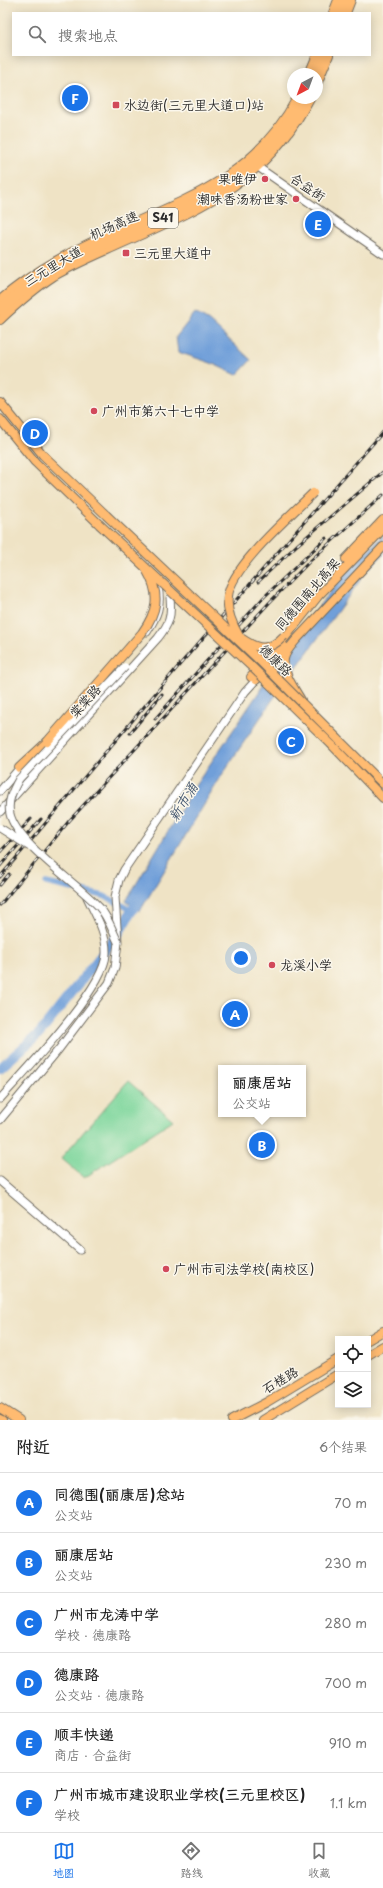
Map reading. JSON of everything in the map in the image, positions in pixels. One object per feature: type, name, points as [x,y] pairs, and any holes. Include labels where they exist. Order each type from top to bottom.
[{"type":"highway","points":[[339,12],[344,0]]},
{"type":"highway","points":[[318,68],[323,56]]},
{"type":"highway","name":"机场高速","points":[[0,310],[27,287],[62,264],[103,244],[188,207],[228,184],[268,148],[286,126],[299,104]]},
{"type":"main road","points":[[333,12],[338,0]]},
{"type":"main road","points":[[346,12],[351,0]]},
{"type":"main road","points":[[312,68],[317,56]]},
{"type":"main road","points":[[323,70],[329,56]]},
{"type":"main road","name":"三元里大道","points":[[0,300],[29,277],[64,256],[189,199],[226,178],[243,165],[266,143],[293,104]]},
{"type":"main road","name":"三元里大道","points":[[0,320],[25,297],[55,276],[77,264],[210,203],[237,185],[258,167],[288,133],[306,104]]},
{"type":"main road","points":[[0,394],[14,419]]},
{"type":"main road","name":"德康路","points":[[0,402],[44,455],[304,704],[383,784]]},
{"type":"main road","name":"德康路","points":[[2,422],[35,462],[251,666],[332,745],[383,798]]},
{"type":"main road","points":[[239,636],[230,620],[228,607],[229,588],[234,577],[249,558],[313,493]]},
{"type":"main road","points":[[219,622],[256,647],[272,647],[278,642],[330,577],[383,520]]},
{"type":"main road","name":"同德围南北高架","points":[[253,679],[272,654],[321,597],[383,529]]},
{"type":"main road","name":"同德围南北高架","points":[[321,597],[383,536]]},
{"type":"main road","points":[[304,704],[285,669],[284,659],[286,654],[296,640],[383,547]]},
{"type":"main road","points":[[19,768],[47,742],[142,633],[151,620],[155,609],[156,596],[150,576],[139,561]]},
{"type":"main road","points":[[371,1338],[383,1331]]},
{"type":"main road","points":[[371,1353],[383,1346]]},
{"type":"main road","name":"石槎路","points":[[232,1420],[281,1394],[335,1361]]},
{"type":"main road","name":"石槎路","points":[[263,1420],[335,1376]]},
{"type":"main road","points":[[0,1408],[19,1420]]},
{"type":"street","name":"合益街","points":[[258,167],[383,254]]},
{"type":"street","name":"棠棠路","points":[[1,789],[116,658],[139,641],[147,632],[155,620],[159,608],[161,599],[158,588]]},
{"type":"street","name":"棠棠路","points":[[0,812],[158,638],[169,620],[172,611],[170,598],[159,608]]},
{"type":"street","points":[[118,942],[99,907],[34,849],[18,829],[10,814],[10,804],[12,792],[19,779],[28,768],[125,667],[158,638]]},
{"type":"street","points":[[0,1120],[101,995],[109,983],[115,968],[118,942],[115,897],[119,880],[140,845],[253,679]]},
{"type":"street","points":[[1,789],[8,786],[12,788],[14,791],[12,798]]},
{"type":"street","points":[[0,828],[34,849]]},
{"type":"street","points":[[0,1100],[62,1028],[98,979],[106,953],[104,936],[101,925],[87,897]]},
{"type":"street","points":[[0,1181],[12,1190],[59,1234],[80,1250]]},
{"type":"green space","points":[[128,1081],[173,1120],[84,1178],[61,1158]]},
{"type":"water","points":[[195,313],[209,321],[251,360],[237,375],[211,363],[178,352],[176,337]]},
{"type":"water","points":[[383,535],[383,555],[367,571],[271,702],[225,770],[140,911],[126,901],[195,786],[259,692],[275,663],[339,580]]},
{"type":"waterway","points":[[46,883],[104,896],[132,910]]},
{"type":"waterway","name":"新市涌","points":[[0,1068],[40,1033],[118,934],[141,895]]},
{"type":"railway","points":[[0,877],[182,662],[383,432]]},
{"type":"railway","points":[[258,582],[297,545],[383,472]]},
{"type":"railway","points":[[0,905],[69,821],[269,603],[310,561],[383,495]]},
{"type":"railway","points":[[155,719],[264,597],[326,538]]},
{"type":"railway","points":[[130,733],[162,694]]},
{"type":"railway","points":[[0,852],[31,819]]},
{"type":"railway","points":[[0,866],[41,819]]},
{"type":"railway","points":[[0,885],[9,874]]},
{"type":"place","name":"广州市城市建设职业学校(三元里校区)","points":[[75,98]]},
{"type":"place","name":"水边街(三元里大道口)站","points":[[116,105]]},
{"type":"place","name":"果唯伊","points":[[265,179]]},
{"type":"place","name":"潮味香汤粉世家","points":[[296,199]]},
{"type":"place","name":"顺丰快递","points":[[318,224]]},
{"type":"place","name":"三元里大道中","points":[[126,253]]},
{"type":"place","name":"广州市第六十七中学","points":[[94,411]]},
{"type":"place","name":"德康路","points":[[35,433]]},
{"type":"place","name":"广州市龙涛中学","points":[[291,741]]},
{"type":"place","name":"龙溪小学","points":[[272,965]]},
{"type":"place","name":"同德围(丽康居)总站","points":[[235,1014]]},
{"type":"place","name":"丽康居站","points":[[262,1145]]},
{"type":"place","name":"广州市司法学校(南校区)","points":[[166,1269]]}]
